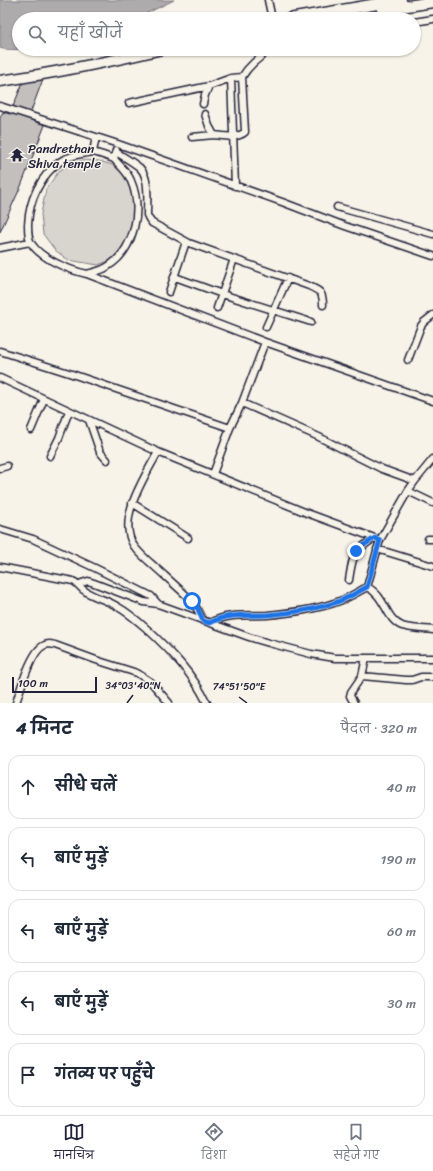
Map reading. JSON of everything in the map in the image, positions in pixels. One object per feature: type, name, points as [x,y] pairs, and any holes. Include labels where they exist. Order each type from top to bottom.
[{"type":"highway","points":[[330,12],[401,0]]},
{"type":"highway","points":[[370,12],[433,2]]},
{"type":"highway","points":[[0,76],[104,56]]},
{"type":"highway","points":[[0,81],[50,73],[132,56]]},
{"type":"street","points":[[268,0],[271,12]]},
{"type":"street","points":[[421,21],[433,19]]},
{"type":"street","points":[[192,137],[214,135],[233,136],[243,134],[245,130],[242,77],[247,69],[262,56]]},
{"type":"street","points":[[129,103],[208,86],[232,78],[242,77]]},
{"type":"street","points":[[232,78],[235,186]]},
{"type":"street","points":[[203,104],[208,86]]},
{"type":"street","points":[[0,106],[118,144],[345,226],[433,256]]},
{"type":"street","points":[[205,114],[214,135]]},
{"type":"street","points":[[93,152],[96,137]]},
{"type":"street","points":[[114,159],[118,144]]},
{"type":"street","points":[[87,274],[100,271],[113,263],[123,252],[132,234],[137,213],[136,196],[127,173],[114,159],[93,152],[75,155],[62,160],[47,173],[39,185],[33,198],[30,210],[28,230],[30,242],[43,256],[69,269],[87,274],[265,342],[433,401]]},
{"type":"street","points":[[116,152],[140,168],[144,173],[146,180],[147,215],[152,223],[186,242],[288,278],[320,291],[323,297],[323,305]]},
{"type":"street","points":[[337,207],[433,234]]},
{"type":"street","points":[[0,248],[30,242]]},
{"type":"street","points":[[169,292],[186,242]]},
{"type":"street","points":[[218,308],[234,259]]},
{"type":"street","points":[[175,277],[222,294],[311,322]]},
{"type":"street","points":[[266,327],[288,278]]},
{"type":"street","points":[[408,360],[421,326],[433,315]]},
{"type":"street","points":[[213,474],[265,342]]},
{"type":"street","points":[[0,351],[230,428]]},
{"type":"street","points":[[0,378],[158,452],[307,513],[378,539]]},
{"type":"street","points":[[31,430],[44,399]]},
{"type":"street","points":[[242,403],[319,437],[382,469],[415,481]]},
{"type":"street","points":[[50,456],[59,438],[69,411]]},
{"type":"street","points":[[88,420],[100,452],[107,460]]},
{"type":"street","points":[[158,452],[132,503],[128,522],[131,541],[134,547],[192,601],[198,609],[203,621]]},
{"type":"street","points":[[210,623],[226,617],[267,615],[335,603],[367,587],[378,550],[378,539],[408,491],[433,459]]},
{"type":"street","points":[[408,491],[433,503]]},
{"type":"street","points":[[132,503],[188,538]]},
{"type":"street","points":[[0,529],[33,539],[88,565],[151,596],[158,604]]},
{"type":"street","points":[[349,580],[356,551],[364,545],[378,539]]},
{"type":"street","points":[[378,550],[433,566]]},
{"type":"street","points":[[0,567],[73,581],[79,584],[85,591],[110,602],[127,612],[162,642],[186,669],[201,691],[207,703]]},
{"type":"street","points":[[79,584],[83,582],[90,582],[144,602],[158,604],[269,643],[311,654],[335,658],[433,658]]},
{"type":"street","points":[[367,587],[379,596],[388,613],[397,623],[410,628],[433,630]]},
{"type":"street","points":[[15,703],[39,648],[43,645],[49,644],[55,644],[137,673],[151,682],[169,703]]},
{"type":"street","points":[[354,703],[350,696],[351,692],[362,676],[366,658]]},
{"type":"street","points":[[362,676],[406,680],[421,677],[433,677]]},
{"type":"shaded area","points":[[0,0],[174,0],[149,12],[12,12],[12,50],[0,48]]},
{"type":"shaded area","points":[[83,160],[99,161],[113,165],[123,174],[134,195],[133,227],[127,242],[114,259],[98,265],[68,260],[55,250],[43,234],[41,214],[46,189],[59,171],[68,165]]},
{"type":"building","name":"Pandrethan Shiva temple","points":[[43,79],[28,119],[45,125],[21,186],[0,232],[0,117],[3,112],[10,114],[23,82]]},
{"type":"place","name":"Pandrethan Shiva temple","points":[[17,155]]},
{"type":"route","points":[[192,601],[198,609],[203,621],[210,623],[226,617],[267,615],[335,603],[367,587],[380,540],[375,538],[356,551]]}]
